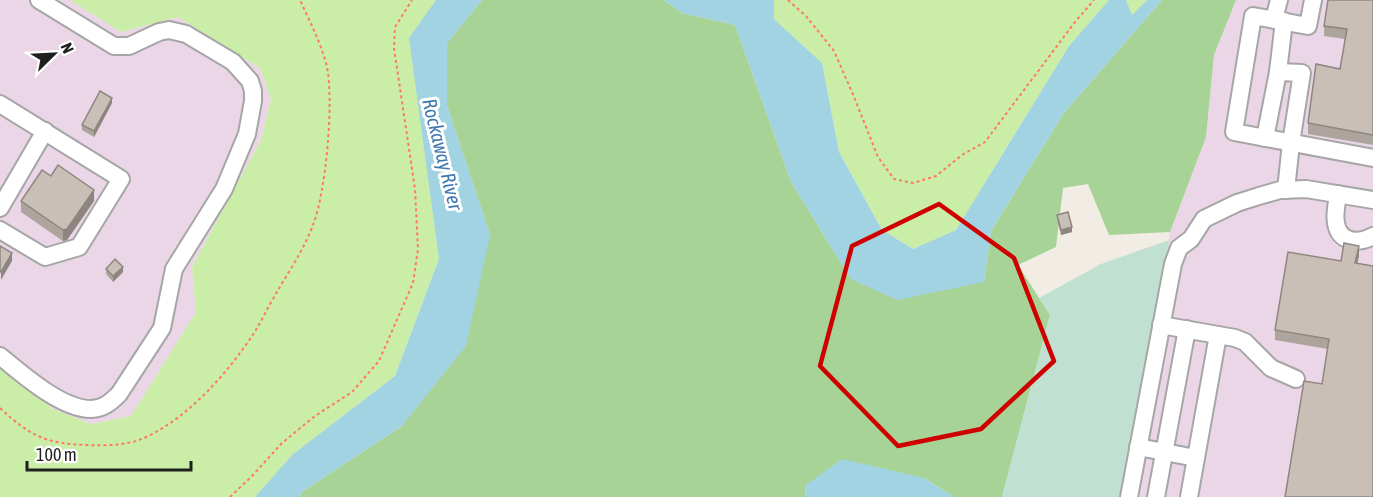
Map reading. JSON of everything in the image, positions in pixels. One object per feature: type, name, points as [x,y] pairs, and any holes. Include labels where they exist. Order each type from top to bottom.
[{"type":"street","points":[[0,356],[43,389],[68,402],[92,409],[112,402],[162,328],[174,269],[224,189],[247,135],[253,101],[250,81],[233,62],[186,34],[169,30],[159,32],[129,46],[114,46],[39,0]]},
{"type":"street","points":[[1265,138],[1278,72],[1279,0]]},
{"type":"street","points":[[1313,0],[1308,26],[1253,16],[1234,132],[1373,158]]},
{"type":"street","points":[[1278,72],[1302,73],[1286,190]]},
{"type":"street","points":[[0,104],[121,179],[79,247],[45,257],[0,230]]},
{"type":"street","points":[[0,208],[45,131]]},
{"type":"street","points":[[1128,497],[1173,264],[1179,248],[1191,239],[1204,219],[1258,196],[1286,190],[1306,189],[1373,200]]},
{"type":"street","points":[[1338,194],[1335,223],[1341,236],[1352,241],[1364,241],[1373,236]]},
{"type":"street","points":[[1161,325],[1245,342],[1271,369],[1296,379]]},
{"type":"street","points":[[1156,497],[1187,329]]},
{"type":"street","points":[[1189,497],[1218,335]]},
{"type":"street","points":[[1138,447],[1196,458]]},
{"type":"path","points":[[0,408],[36,436],[69,444],[105,446],[137,440],[166,427],[201,397],[254,333],[313,225],[324,177],[330,103],[327,70],[320,42],[300,0]]},
{"type":"path","points":[[230,497],[282,443],[315,416],[352,392],[379,361],[413,283],[418,249],[415,189],[394,48],[395,27],[412,0]]},
{"type":"path","points":[[788,0],[806,16],[834,51],[878,157],[894,179],[913,183],[936,176],[962,155],[985,142],[1094,0]]},
{"type":"highlighted area","points":[[939,204],[1014,258],[1054,361],[981,429],[898,446],[820,366],[852,246]]},
{"type":"shaded area","points":[[0,0],[70,0],[121,32],[178,17],[260,68],[271,99],[261,140],[192,267],[196,312],[131,416],[91,424],[53,409],[0,368]]},
{"type":"shaded area","points":[[1236,0],[1373,0],[1373,497],[1122,497],[1170,232],[1206,137],[1214,55]]},
{"type":"green space","points":[[70,0],[436,0],[410,38],[439,259],[395,376],[292,455],[255,497],[0,497],[0,368],[53,409],[91,424],[131,416],[196,312],[192,267],[261,140],[271,99],[260,68],[178,17],[121,32]]},
{"type":"green space","points":[[482,0],[664,0],[682,13],[735,25],[791,182],[851,279],[984,282],[991,231],[1063,114],[1162,0],[1236,0],[1214,55],[1206,137],[1170,232],[1109,235],[1088,184],[1063,188],[1056,247],[1018,265],[1050,315],[1002,497],[954,497],[924,478],[806,485],[805,497],[299,497],[303,491],[402,426],[490,235],[447,106],[447,43]]},
{"type":"green space","points":[[774,0],[1109,0],[1069,46],[956,230],[913,249],[882,230],[839,152],[822,63],[774,19]]},
{"type":"green space","points":[[1126,0],[1147,0],[1132,16]]},
{"type":"green space","points":[[1169,240],[1122,497],[1002,497],[1050,315],[1039,298],[1101,264]]},
{"type":"water","name":"Rockaway River","points":[[436,0],[482,0],[447,43],[447,106],[490,235],[466,346],[402,426],[303,491],[299,497],[255,497],[292,455],[395,376],[439,259],[409,38]]},
{"type":"water","points":[[664,0],[774,0],[774,19],[822,63],[839,152],[882,230],[913,249],[956,230],[1069,46],[1109,0],[1126,0],[1132,15],[1147,0],[1162,0],[1063,114],[991,231],[984,282],[897,300],[851,279],[791,182],[735,25],[682,13]]},
{"type":"water","points":[[842,459],[924,478],[954,497],[805,497],[806,485]]},
{"type":"building","points":[[1328,0],[1373,0],[1373,135],[1308,123],[1316,64],[1340,69],[1347,29],[1324,26]]},
{"type":"building","points":[[100,91],[112,98],[94,131],[82,125]]},
{"type":"building","points":[[58,165],[94,190],[67,229],[63,230],[21,201],[42,170],[51,176]]},
{"type":"building","points":[[1068,212],[1072,227],[1061,230],[1057,215]]},
{"type":"building","points":[[1344,243],[1359,246],[1355,263],[1373,266],[1373,497],[1285,497],[1304,381],[1322,384],[1329,339],[1275,330],[1288,252],[1341,261]]},
{"type":"building","points":[[0,246],[12,253],[1,272],[0,272]]},
{"type":"building","points":[[115,259],[123,267],[113,276],[106,269]]}]
